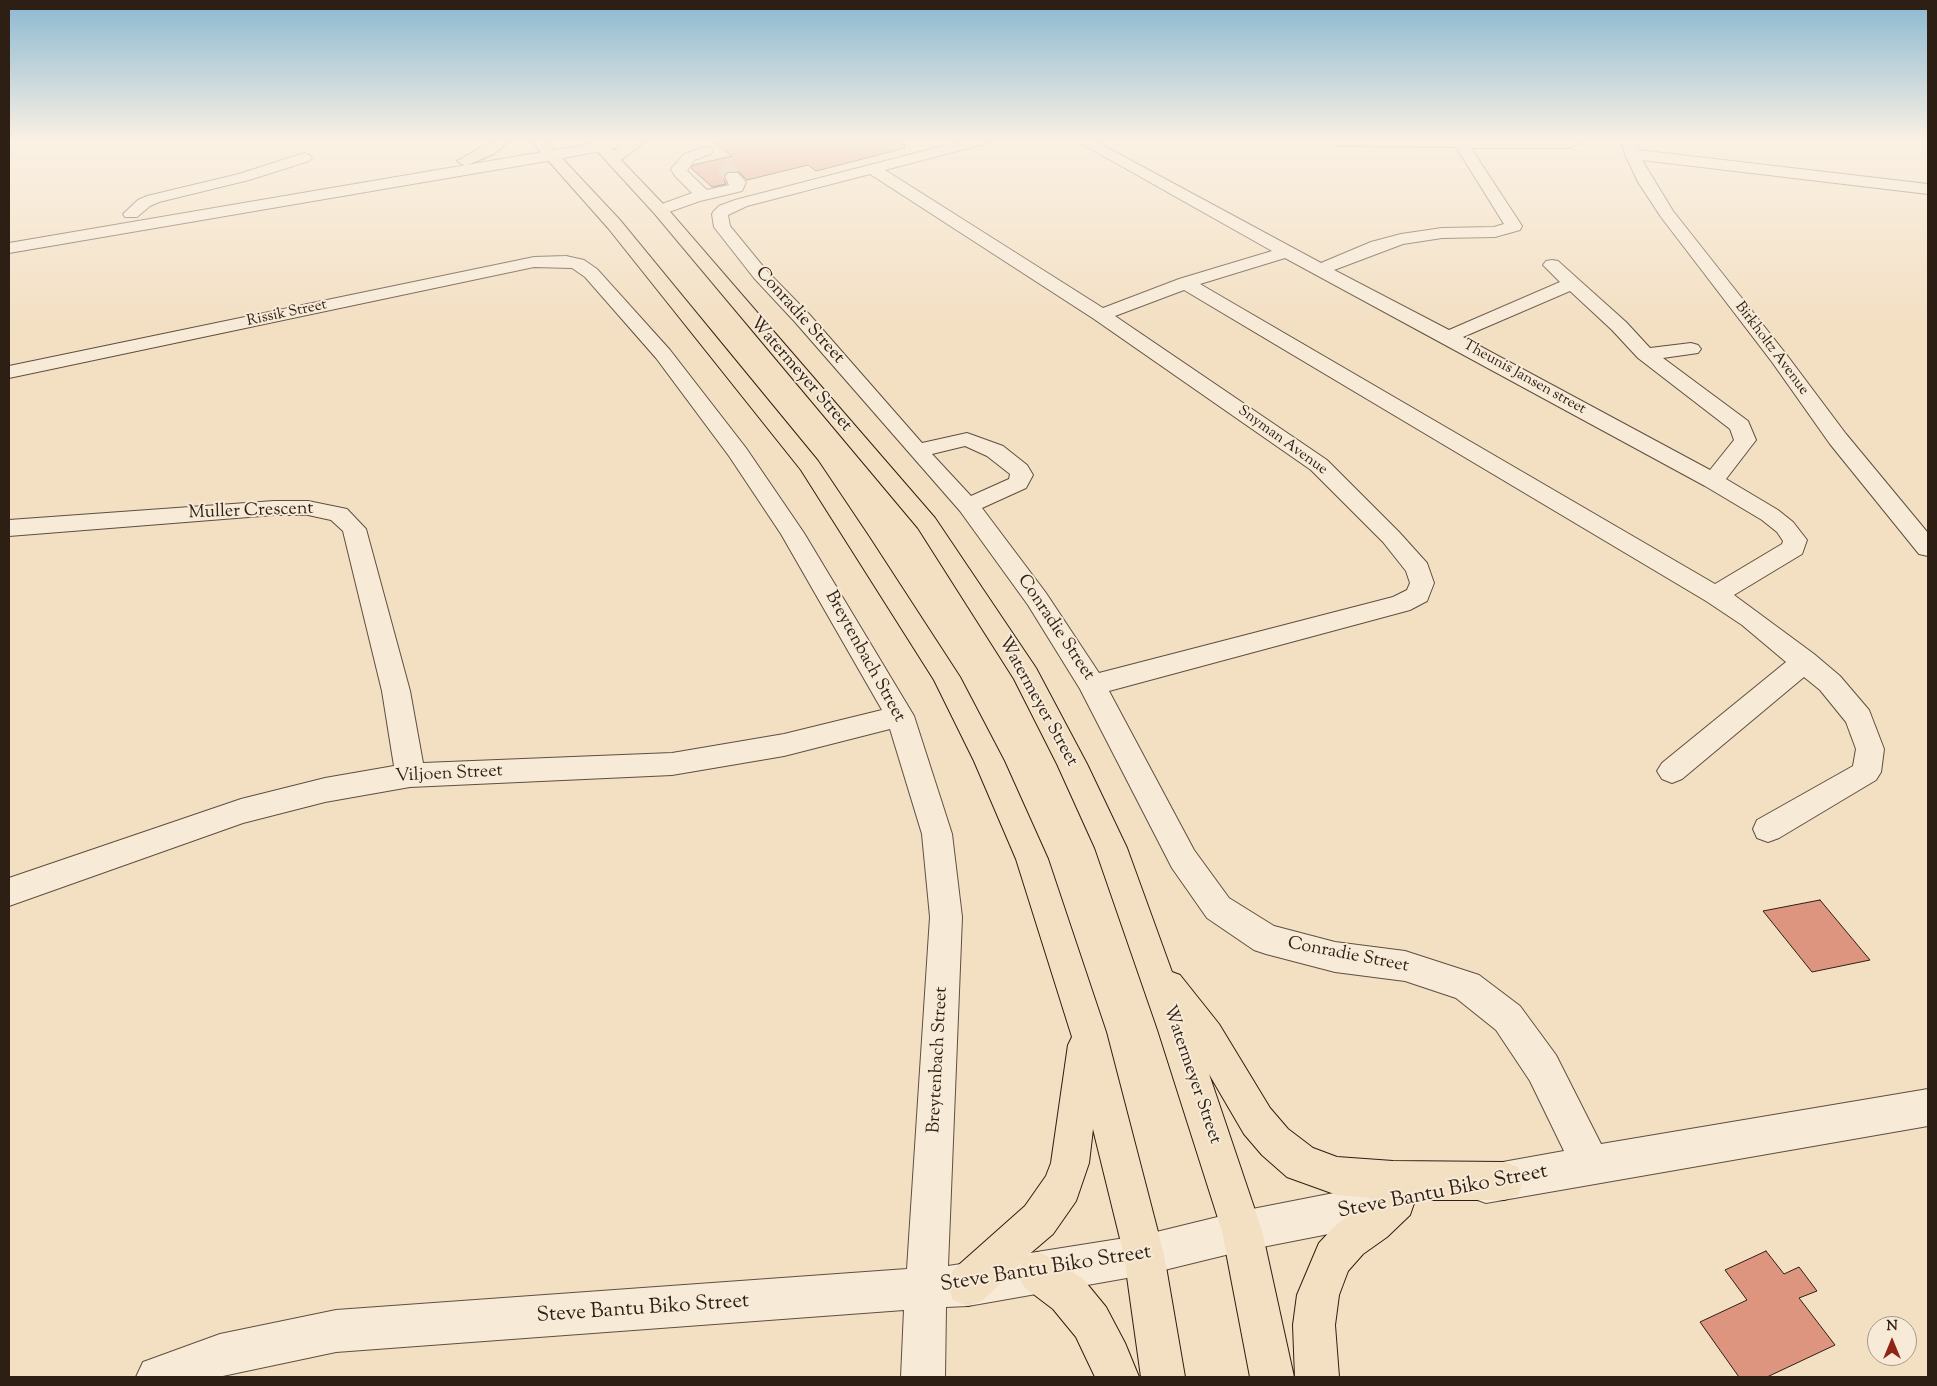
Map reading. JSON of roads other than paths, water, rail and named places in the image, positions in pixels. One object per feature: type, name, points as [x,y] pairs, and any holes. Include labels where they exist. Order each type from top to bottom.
[{"type":"main road","points":[[604,205],[614,224],[810,466],[861,542],[946,677],[989,761],[1032,859],[1088,1032],[1144,1255],[1163,1377]]},
{"type":"main road","name":"Watermeyer Street","points":[[654,205],[927,523],[1026,675],[1072,764],[1111,848],[1153,967],[1242,1231],[1272,1377]]},
{"type":"main road","points":[[1153,967],[1206,1036],[1257,1121],[1275,1142],[1301,1163],[1337,1176],[1393,1180],[1504,1181]]},
{"type":"main road","points":[[968,1285],[1012,1242],[1039,1220],[1062,1187],[1070,1163],[1088,1032]]},
{"type":"main road","points":[[1317,1377],[1314,1325],[1318,1295],[1333,1258],[1349,1240],[1373,1223],[1396,1201]]},
{"type":"main road","points":[[1038,1274],[1068,1294],[1091,1322],[1110,1358],[1117,1377]]},
{"type":"street","points":[[131,214],[142,205]]},
{"type":"street","points":[[9,235],[190,205]]},
{"type":"street","points":[[9,248],[252,205]]},
{"type":"street","name":"Conradie Street","points":[[737,205],[725,209],[720,214],[722,227],[760,274],[802,318],[917,451],[968,506],[1037,599],[1092,685],[1183,859],[1218,908],[1266,939],[1335,957],[1405,966],[1467,986],[1508,1018],[1543,1068],[1591,1165]]},
{"type":"street","name":"Snyman Avenue","points":[[929,205],[1101,316],[1319,465],[1391,537],[1418,569],[1422,583],[1418,594],[1400,604],[1092,685]]},
{"type":"street","name":"Theunis Jansen street","points":[[1200,205],[1713,480],[1770,515],[1785,527],[1795,540],[1793,548],[1715,594]]},
{"type":"street","points":[[1319,270],[1377,246],[1401,239],[1442,233],[1495,232],[1514,226],[1500,205]]},
{"type":"street","name":"Birkholtz Avenue","points":[[1661,205],[1779,358],[1838,439],[1928,548]]},
{"type":"street","points":[[1101,316],[1185,283],[1286,252]]},
{"type":"street","name":"Rissik Street","points":[[9,372],[514,266],[549,260],[566,261]]},
{"type":"street","name":"Breytenbach Street","points":[[566,261],[578,264],[591,273],[663,354],[738,453],[792,533],[900,716],[937,834],[946,917],[923,1377]]},
{"type":"street","points":[[1552,265],[1619,326],[1645,354],[1730,417],[1744,432],[1744,440],[1739,449],[1713,480]]},
{"type":"street","points":[[1185,283],[1715,594],[1751,619],[1830,683],[1859,718],[1870,749],[1866,772],[1768,829]]},
{"type":"street","points":[[1448,337],[1572,283]]},
{"type":"street","points":[[1645,354],[1691,349]]},
{"type":"street","points":[[917,451],[967,439],[995,451],[1019,470],[1022,475],[1018,483],[968,506]]},
{"type":"street","name":"Muller Crescent","points":[[9,528],[274,508],[308,508],[339,514],[354,529],[396,690],[410,774]]},
{"type":"street","points":[[1672,771],[1805,661]]},
{"type":"street","name":"Viljoen Street","points":[[9,892],[241,811],[325,790],[410,774],[672,764],[784,744],[900,716]]},
{"type":"street","name":"Steve Bantu Biko Street","points":[[158,1377],[220,1355],[336,1331],[926,1290],[968,1285],[1144,1255],[1242,1231],[1504,1181],[1928,1108]]}]
